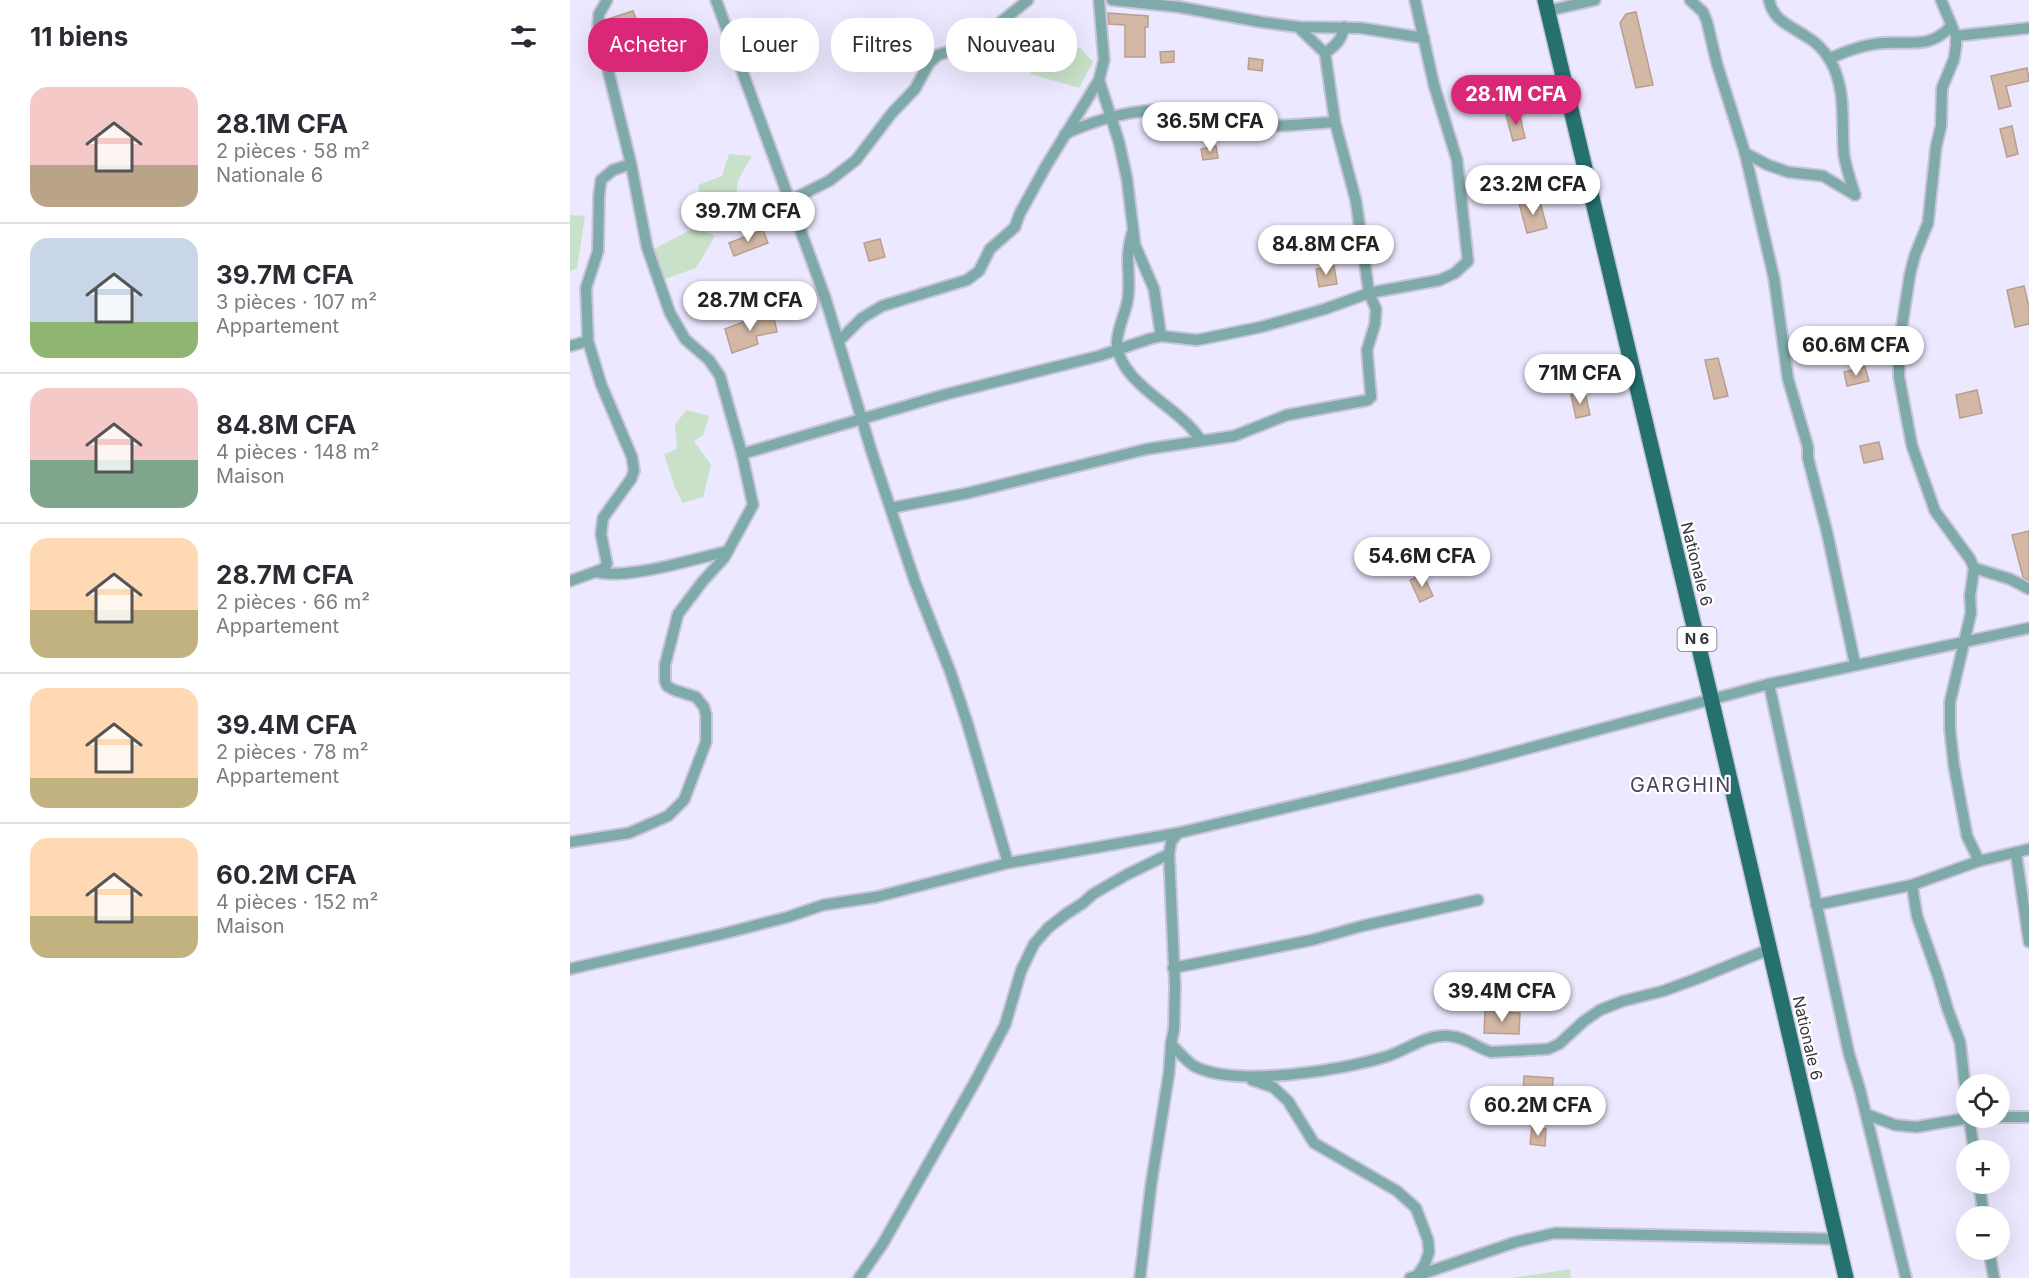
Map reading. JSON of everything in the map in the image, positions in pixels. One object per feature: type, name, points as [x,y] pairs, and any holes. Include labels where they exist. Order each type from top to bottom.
[{"type":"main road","name":"Nationale 6","points":[[1546,5],[1846,1278]]},
{"type":"street","points":[[570,842],[629,833],[668,816],[684,800],[706,742],[706,715],[704,707],[696,697],[667,686],[665,665],[678,614],[728,551],[753,506],[742,454],[720,376],[709,360],[685,339],[670,314],[647,248],[631,164],[598,29],[599,14],[607,0]]},
{"type":"street","points":[[716,0],[839,341],[861,418],[915,582],[950,671],[967,722],[1008,863]]},
{"type":"street","points":[[789,201],[829,181],[856,160],[892,112],[915,89],[930,63],[938,55],[975,44],[1028,0]]},
{"type":"street","points":[[839,341],[862,318],[882,306],[967,280],[979,271],[990,249],[1015,227],[1020,213],[1065,134],[1099,80],[1104,60],[1099,0]]},
{"type":"street","points":[[1112,0],[1179,7],[1299,27],[1361,28],[1424,38]]},
{"type":"street","points":[[742,454],[946,394],[1046,370],[1161,336],[1197,340],[1261,327],[1325,309],[1369,293],[1440,280],[1455,273],[1468,261],[1457,160],[1434,85],[1415,0]]},
{"type":"street","points":[[1546,5],[1595,0]]},
{"type":"street","points":[[1690,0],[1703,12],[1707,22],[1717,64],[1745,153],[1774,278],[1788,379],[1808,447],[1808,458],[1856,664]]},
{"type":"street","points":[[1745,153],[1788,172],[1823,176],[1855,195],[1844,156],[1842,94],[1829,59],[1810,38],[1778,19],[1769,0]]},
{"type":"street","points":[[1941,0],[1953,31],[1954,60],[1942,88],[1941,126],[1936,147],[1928,223],[1915,255],[1902,317],[1899,377],[1912,446],[1935,511],[1974,568],[1970,597],[1971,613],[1966,641],[1950,702],[1950,730],[1967,836],[1979,861]]},
{"type":"street","points":[[891,508],[968,493],[1147,449],[1234,436],[1287,415],[1368,400],[1372,392],[1367,367],[1367,350],[1377,315],[1375,302],[1369,293],[1356,201],[1335,122],[1325,53],[1299,27]]},
{"type":"street","points":[[1325,53],[1338,43],[1343,35],[1344,27]]},
{"type":"street","points":[[1829,59],[1855,49],[1883,43],[1927,42],[1953,31],[2029,28]]},
{"type":"street","points":[[1099,80],[1119,142],[1127,179],[1132,231],[1137,252],[1154,290],[1161,336]]},
{"type":"street","points":[[1065,134],[1111,117],[1160,109],[1204,112],[1269,126],[1335,122]]},
{"type":"street","points":[[570,581],[603,569],[607,564],[601,534],[603,518],[631,479],[634,471],[632,457],[601,384],[588,341],[586,288],[598,251],[601,180],[613,170],[631,164]]},
{"type":"street","points":[[1132,231],[1127,254],[1128,294],[1119,330],[1118,350],[1125,366],[1140,383],[1185,422],[1201,440]]},
{"type":"street","points":[[570,346],[588,341]]},
{"type":"street","points":[[595,572],[626,574],[728,551]]},
{"type":"street","points":[[1974,568],[2010,579],[2029,589]]},
{"type":"street","points":[[570,969],[766,923],[823,904],[876,897],[1008,863],[1178,833],[1466,765],[1769,684],[2029,628]]},
{"type":"street","points":[[1769,684],[1848,1054],[1866,1114],[1906,1278]]},
{"type":"street","points":[[1140,1278],[1174,1029],[1169,854],[1171,842],[1178,833]]},
{"type":"street","points":[[1816,905],[1912,885],[1979,861],[2029,849]]},
{"type":"street","points":[[2016,852],[2029,942]]},
{"type":"street","points":[[859,1278],[882,1245],[981,1071],[1005,1025],[1021,971],[1034,944],[1048,928],[1093,894],[1169,854]]},
{"type":"street","points":[[1912,885],[1917,916],[1960,1042],[1964,1074]]},
{"type":"street","points":[[1173,968],[1312,940],[1362,926],[1478,900]]},
{"type":"street","points":[[1237,1076],[1276,1077],[1374,1060],[1392,1055],[1427,1039],[1447,1035],[1464,1038],[1482,1050],[1491,1052],[1548,1049],[1559,1044],[1600,1010],[1623,1001],[1663,991],[1770,949]]},
{"type":"street","points":[[1171,1044],[1194,1065],[1273,1087],[1288,1101],[1314,1143],[1397,1191],[1416,1208],[1428,1240],[1429,1252],[1425,1264],[1414,1277]]},
{"type":"street","points":[[1866,1114],[1896,1125],[1916,1127],[1956,1120]]},
{"type":"street","points":[[2010,1117],[2029,1117]]},
{"type":"street","points":[[1414,1277],[1516,1242],[1555,1233],[1837,1239]]},
{"type":"street","points":[[1991,1260],[1994,1278]]},
{"type":"green space","points":[[1077,47],[1093,62],[1079,88],[1031,74],[1031,72],[1077,72]]},
{"type":"green space","points":[[729,154],[752,156],[738,180],[734,215],[703,214],[698,185],[722,176]]},
{"type":"green space","points":[[570,215],[585,216],[577,268],[570,271]]},
{"type":"green space","points":[[696,227],[715,236],[696,268],[665,279],[652,271],[654,249]]},
{"type":"green space","points":[[686,410],[709,416],[703,435],[694,441],[711,465],[703,497],[683,503],[675,488],[664,454],[677,449],[675,425]]},
{"type":"green space","points":[[1570,1269],[1571,1278],[1512,1278]]},
{"type":"building","points":[[633,11],[636,18],[611,18]]},
{"type":"building","points":[[1636,12],[1653,85],[1636,88],[1620,23],[1626,14]]},
{"type":"building","points":[[1108,13],[1148,16],[1148,27],[1145,27],[1145,57],[1125,57],[1125,25],[1109,24]]},
{"type":"building","points":[[1174,51],[1174,62],[1161,63],[1160,52]]},
{"type":"building","points":[[1249,58],[1263,60],[1262,71],[1248,69]]},
{"type":"building","points":[[2027,68],[2029,81],[2006,86],[2011,106],[1999,109],[1991,76]]},
{"type":"building","points":[[1519,112],[1525,138],[1513,141],[1506,115]]},
{"type":"building","points":[[2012,126],[2018,154],[2007,157],[2000,129]]},
{"type":"building","points":[[1216,146],[1218,158],[1203,160],[1201,149]]},
{"type":"building","points":[[1539,198],[1547,228],[1527,233],[1519,203]]},
{"type":"building","points":[[763,230],[768,243],[734,256],[729,243]]},
{"type":"building","points":[[880,239],[885,257],[869,261],[864,243]]},
{"type":"building","points":[[1334,266],[1337,284],[1319,287],[1316,269]]},
{"type":"building","points":[[2024,286],[2029,307],[2029,324],[2015,327],[2007,290]]},
{"type":"building","points":[[773,313],[777,332],[756,336],[758,344],[732,353],[725,329]]},
{"type":"building","points":[[1718,358],[1728,396],[1714,399],[1705,360]]},
{"type":"building","points":[[1865,367],[1869,381],[1847,386],[1844,372]]},
{"type":"building","points":[[1977,390],[1982,413],[1960,418],[1956,395]]},
{"type":"building","points":[[1585,392],[1590,415],[1576,418],[1571,395]]},
{"type":"building","points":[[1879,442],[1883,459],[1864,463],[1860,446]]},
{"type":"building","points":[[2029,531],[2029,581],[2023,577],[2012,535]]},
{"type":"building","points":[[1423,574],[1433,596],[1420,602],[1410,580]]},
{"type":"building","points":[[1485,1011],[1520,1013],[1519,1034],[1484,1033]]},
{"type":"building","points":[[1524,1076],[1553,1078],[1552,1094],[1523,1092]]},
{"type":"building","points":[[1532,1127],[1546,1129],[1545,1146],[1530,1144]]},
{"type":"district","name":"GARGHIN","points":[[1681,785]]}]
